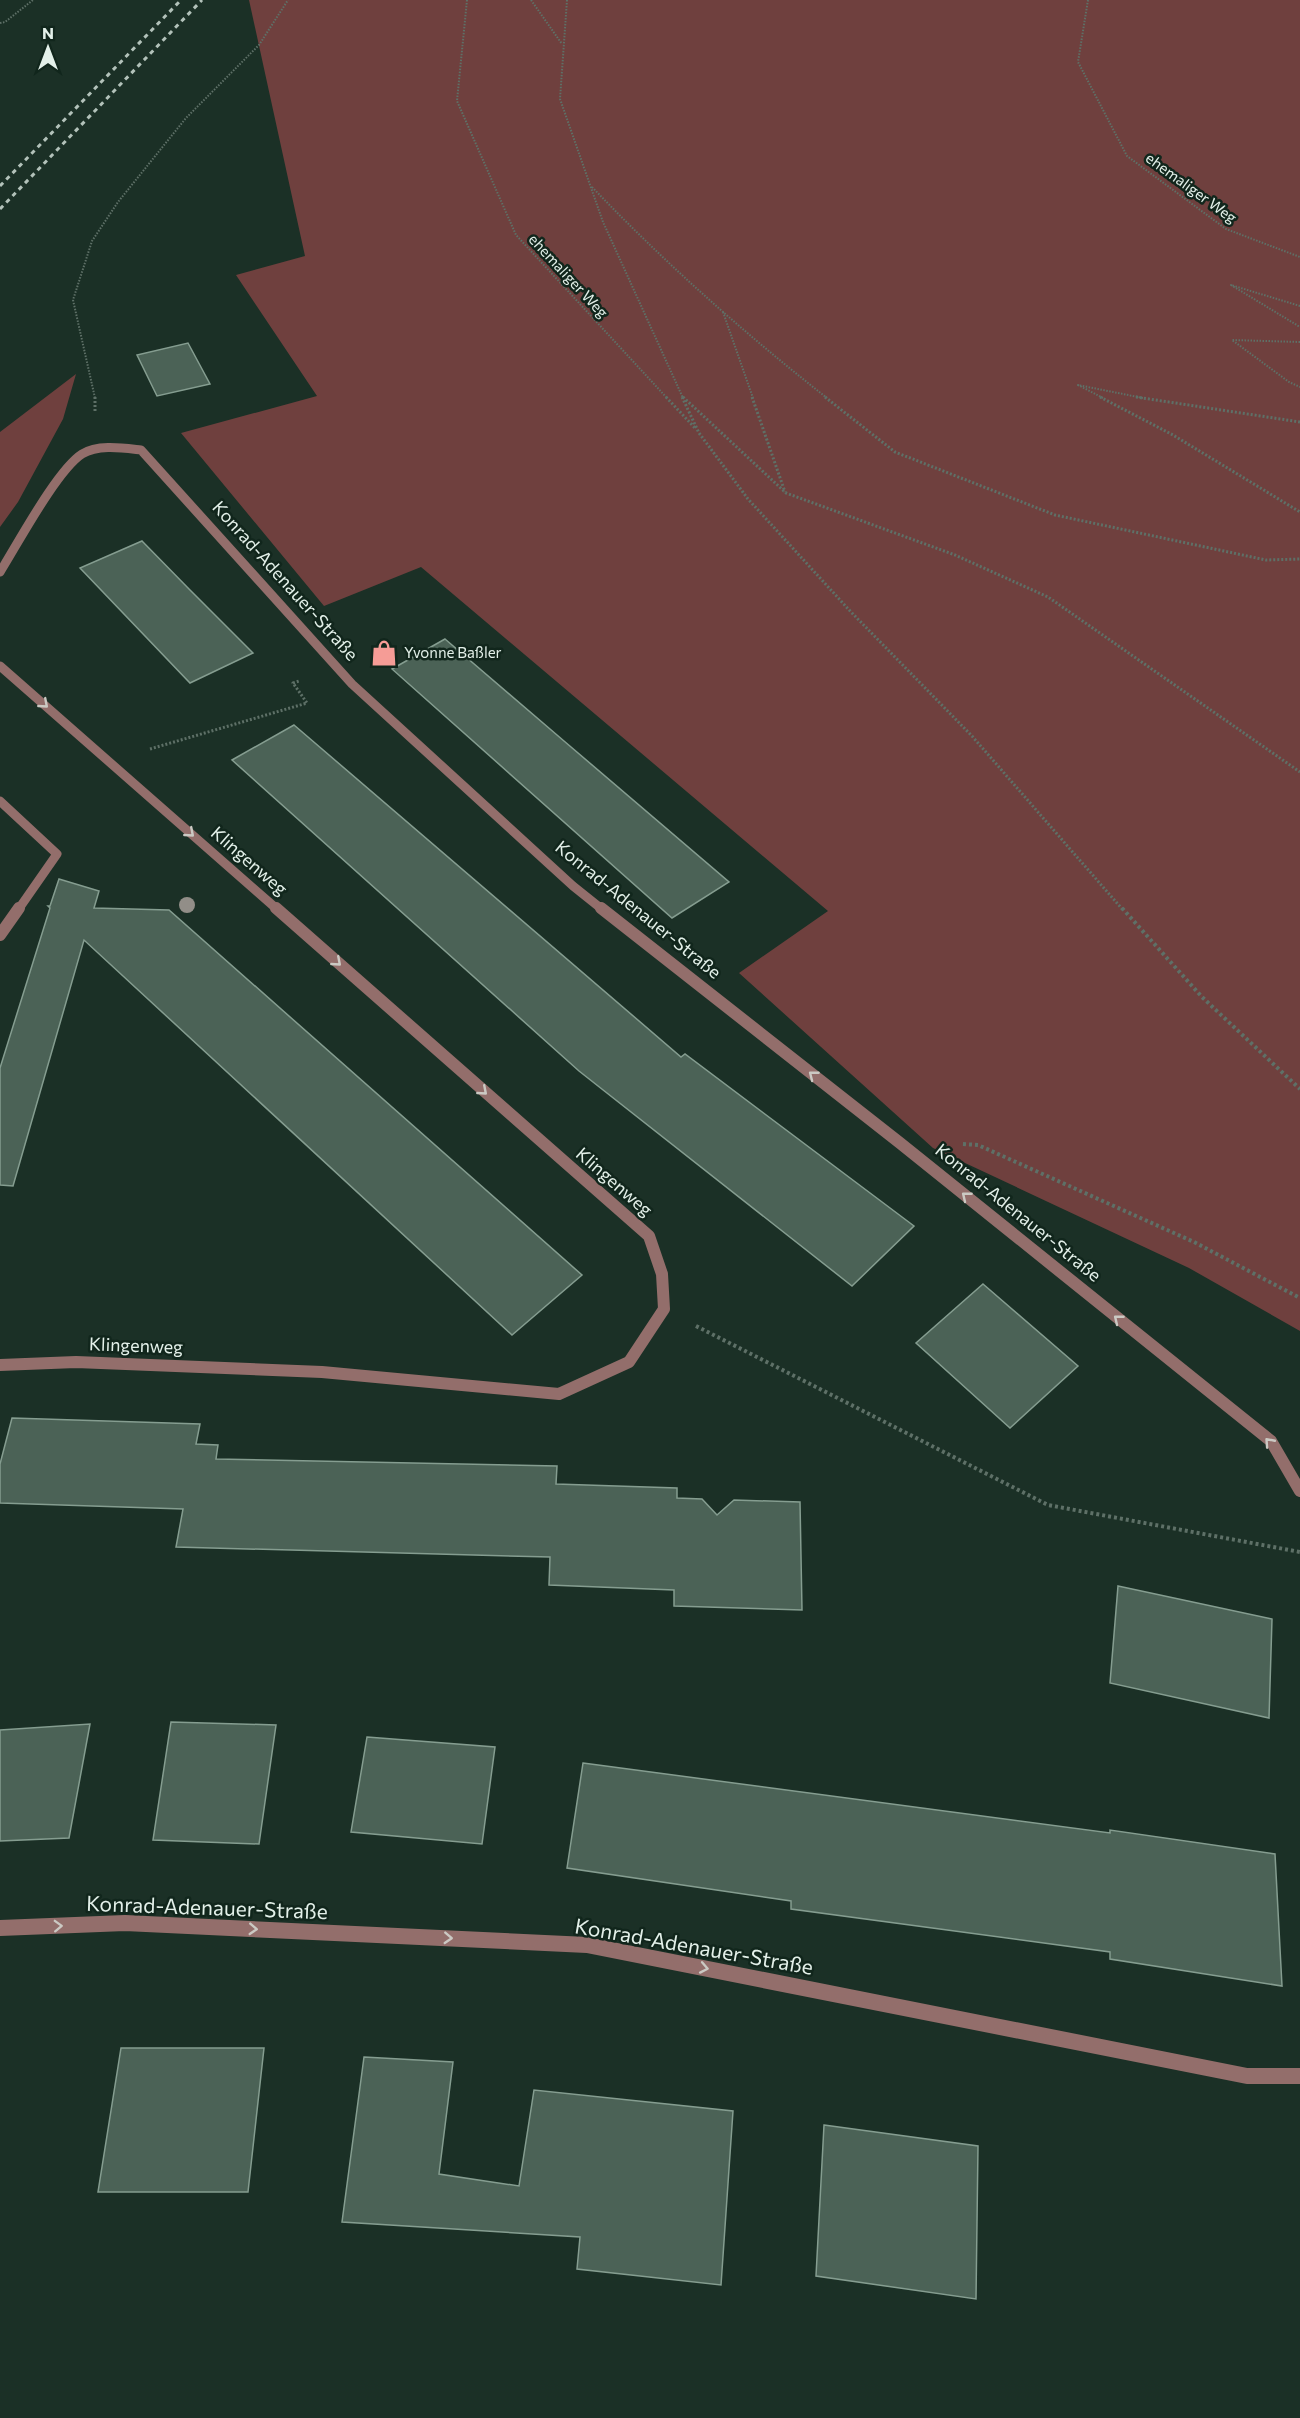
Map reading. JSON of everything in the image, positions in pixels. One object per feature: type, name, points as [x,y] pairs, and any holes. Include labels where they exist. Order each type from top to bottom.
[{"type":"street","name":"Konrad-Adenauer-Straße","points":[[81,454],[116,447],[141,450],[352,684],[573,886],[900,1143],[1271,1442],[1300,1491]]},
{"type":"street","points":[[0,572],[62,474],[81,454]]},
{"type":"street","name":"Klingenweg","points":[[0,666],[649,1236],[662,1274],[664,1310],[629,1362],[560,1394],[322,1372],[76,1362],[0,1365]]},
{"type":"street","points":[[0,801],[57,854],[0,935]]},
{"type":"street","name":"Konrad-Adenauer-Straße","points":[[0,1928],[125,1923],[587,1945],[1247,2076],[1300,2076]]},
{"type":"path","points":[[0,23],[5,22],[33,0]]},
{"type":"path","points":[[81,454],[94,428],[95,395],[73,300],[92,242],[118,202],[186,118],[259,45],[288,0]]},
{"type":"path","name":"ehemaliger Weg","points":[[467,0],[457,101],[516,235],[699,433]]},
{"type":"path","points":[[531,0],[563,44]]},
{"type":"path","points":[[567,0],[560,99],[603,222],[699,433],[748,499],[851,612],[972,736],[1202,997],[1300,1089]]},
{"type":"path","name":"ehemaliger Weg","points":[[1088,0],[1078,62],[1127,156],[1226,229],[1300,257]]},
{"type":"path","points":[[591,186],[646,243],[723,312],[786,366],[895,452],[1055,515],[1266,560],[1300,559]]},
{"type":"path","points":[[1300,306],[1231,285],[1300,327]]},
{"type":"path","points":[[723,312],[786,493]]},
{"type":"path","points":[[1300,342],[1232,340],[1288,382],[1300,387]]},
{"type":"path","points":[[1300,422],[1173,404],[1078,385],[1173,435],[1300,512]]},
{"type":"path","points":[[680,394],[786,493],[955,555],[1048,597],[1300,772]]},
{"type":"path","points":[[108,761],[307,703],[293,683],[336,666]]},
{"type":"path","points":[[900,1143],[978,1145],[1194,1242],[1300,1298]]},
{"type":"path","points":[[664,1310],[1048,1505],[1300,1552]]},
{"type":"shaded area","points":[[249,0],[1300,0],[1300,1331],[1189,1268],[933,1148],[739,973],[828,911],[421,567],[324,606],[181,433],[317,396],[236,275],[305,256]]},
{"type":"shaded area","points":[[76,374],[63,419],[18,502],[0,527],[0,432]]},
{"type":"building","points":[[188,343],[210,384],[157,396],[137,355]]},
{"type":"building","points":[[142,541],[253,653],[190,683],[80,568]]},
{"type":"building","points":[[445,639],[729,882],[672,918],[392,669]]},
{"type":"building","points":[[294,725],[681,1057],[685,1054],[914,1226],[852,1286],[579,1071],[232,760]]},
{"type":"building","points":[[59,879],[99,891],[94,908],[169,910],[582,1275],[512,1335],[84,940],[13,1186],[0,1185],[0,1068],[50,908],[48,906],[50,906]]},
{"type":"building","points":[[983,1284],[1078,1366],[1010,1428],[916,1343]]},
{"type":"building","points":[[12,1418],[200,1424],[196,1444],[218,1445],[216,1459],[557,1466],[556,1484],[677,1488],[677,1498],[702,1499],[717,1515],[734,1500],[800,1502],[802,1610],[674,1606],[674,1590],[549,1585],[550,1557],[176,1547],[183,1509],[0,1503],[0,1464]]},
{"type":"building","points":[[1118,1586],[1272,1619],[1269,1718],[1110,1683]]},
{"type":"building","points":[[171,1722],[276,1725],[259,1844],[153,1840]]},
{"type":"building","points":[[90,1724],[69,1838],[0,1841],[0,1730]]},
{"type":"building","points":[[367,1737],[495,1747],[482,1844],[351,1832]]},
{"type":"building","points":[[583,1763],[1110,1833],[1110,1830],[1275,1854],[1282,1986],[1110,1959],[1110,1952],[791,1909],[791,1901],[567,1868]]},
{"type":"building","points":[[121,2048],[264,2048],[248,2192],[98,2192]]},
{"type":"building","points":[[364,2057],[453,2062],[439,2174],[519,2186],[534,2090],[733,2111],[721,2285],[577,2269],[580,2237],[342,2222]]},
{"type":"building","points":[[824,2125],[978,2146],[976,2299],[816,2276]]},
{"type":"railway","points":[[0,186],[181,0]]},
{"type":"railway","points":[[0,209],[202,0]]},
{"type":"place","name":"Yvonne Baßler","points":[[384,653]]}]
